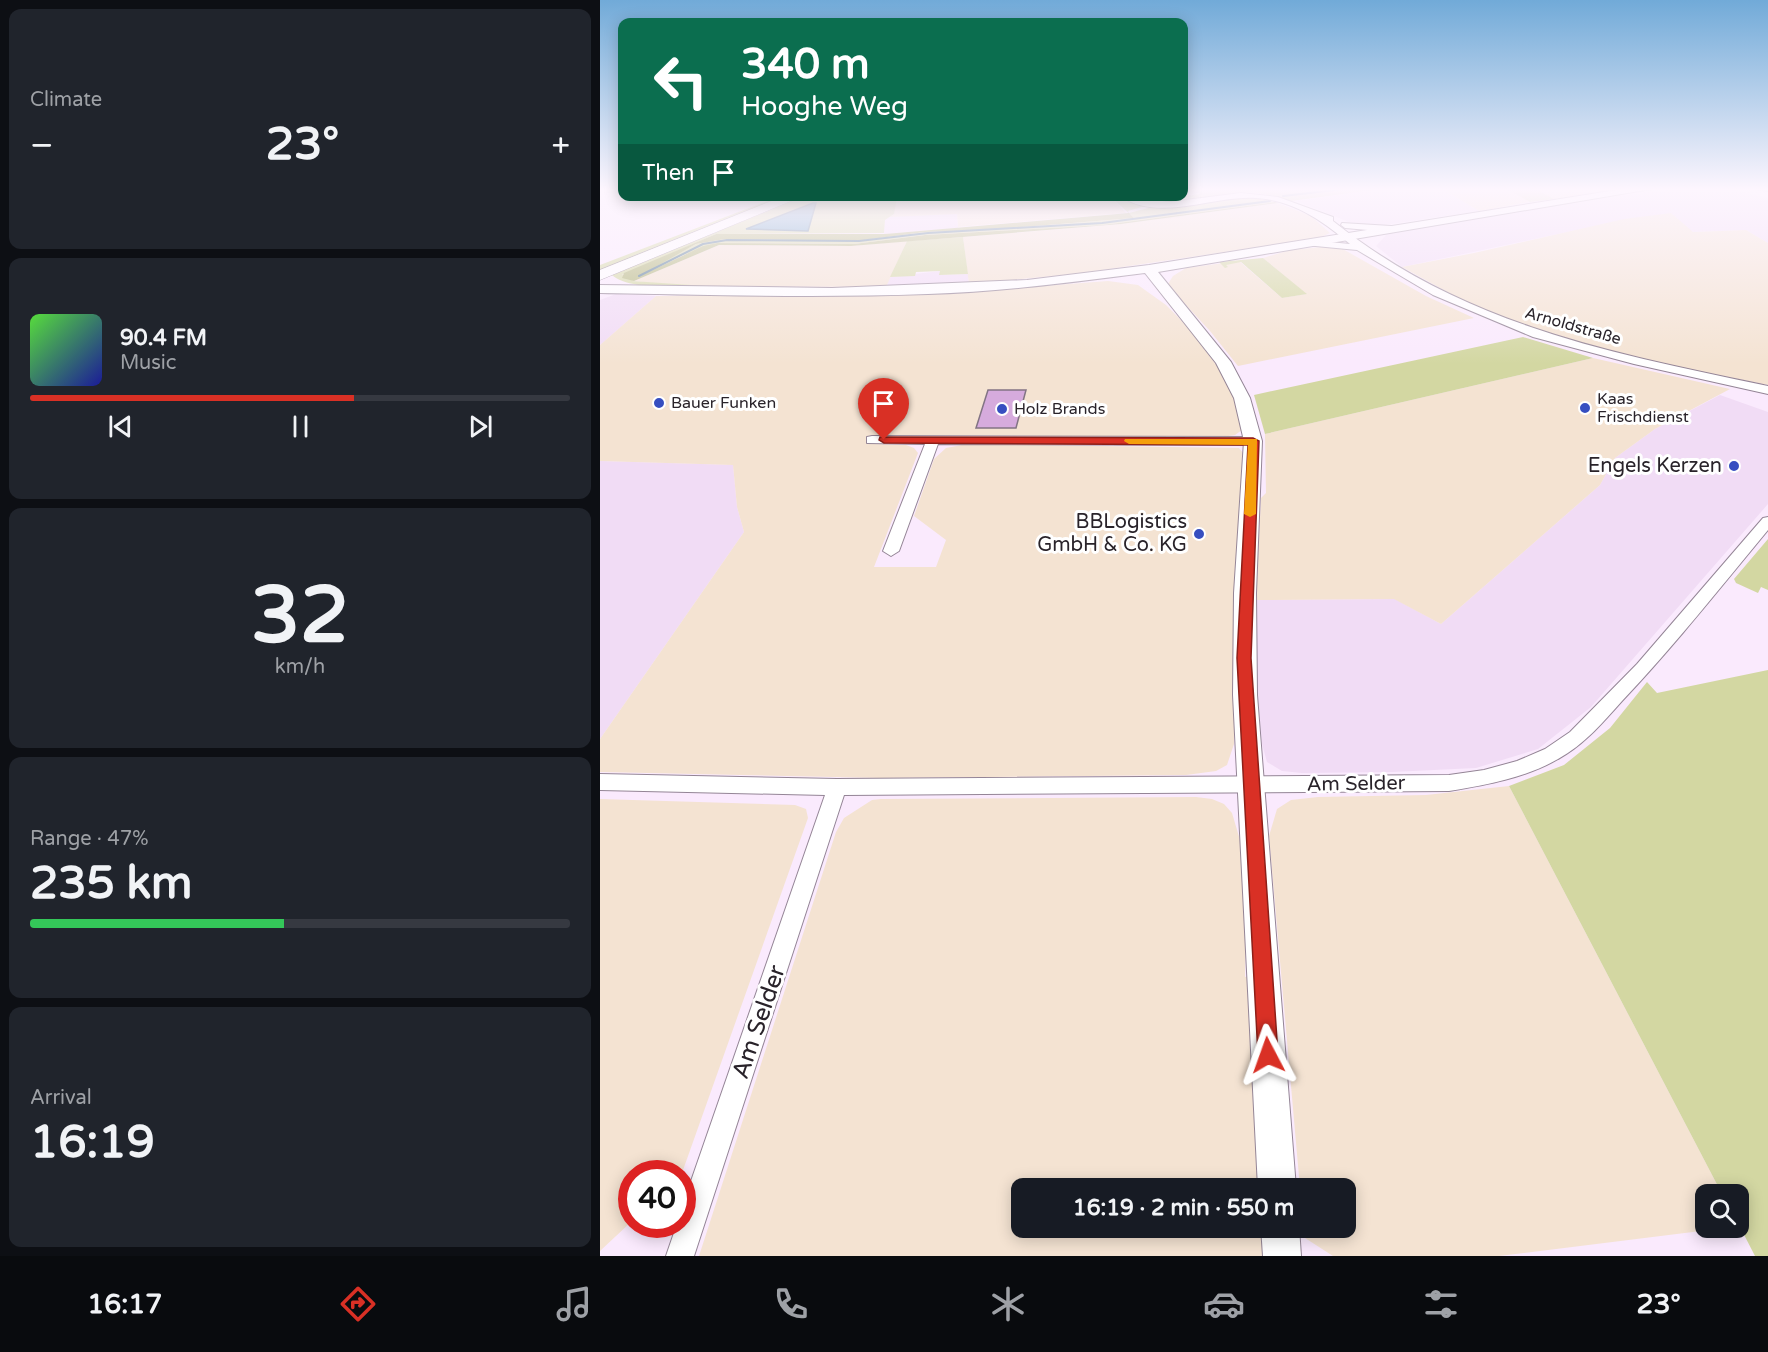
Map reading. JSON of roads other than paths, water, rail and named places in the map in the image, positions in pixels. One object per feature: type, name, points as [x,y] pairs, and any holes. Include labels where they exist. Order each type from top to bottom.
[{"type":"main road","points":[[601,285],[685,247]]},
{"type":"street","points":[[601,285],[658,290],[930,290],[1141,274],[1289,247]]},
{"type":"street","name":"Arnoldstraße","points":[[1365,247],[1382,260],[1437,293],[1537,335],[1635,361],[1768,390]]},
{"type":"street","points":[[1141,274],[1180,312],[1223,362],[1236,383],[1247,411],[1253,441],[1244,628],[1250,785],[1276,1178]]},
{"type":"street","points":[[872,440],[1253,441]]},
{"type":"street","points":[[891,551],[933,440]]},
{"type":"street","name":"Am Selder","points":[[600,782],[837,787],[1449,783],[1484,778],[1522,767],[1552,754],[1596,720],[1768,521]]},
{"type":"street","name":"Am Selder","points":[[680,1256],[837,787]]},
{"type":"street","points":[[1281,1238],[1282,1256]]},
{"type":"waterway","points":[[639,276],[698,247]]},
{"type":"place","name":"Bauer Funken","points":[[659,403]]},
{"type":"place","name":"Kaas Frischdienst","points":[[1585,408]]},
{"type":"place","name":"Holz Brands","points":[[1002,409]]},
{"type":"place","name":"Engels Kerzen","points":[[1734,466]]},
{"type":"place","name":"BBLogistics GmbH & Co. KG","points":[[1199,534]]}]
